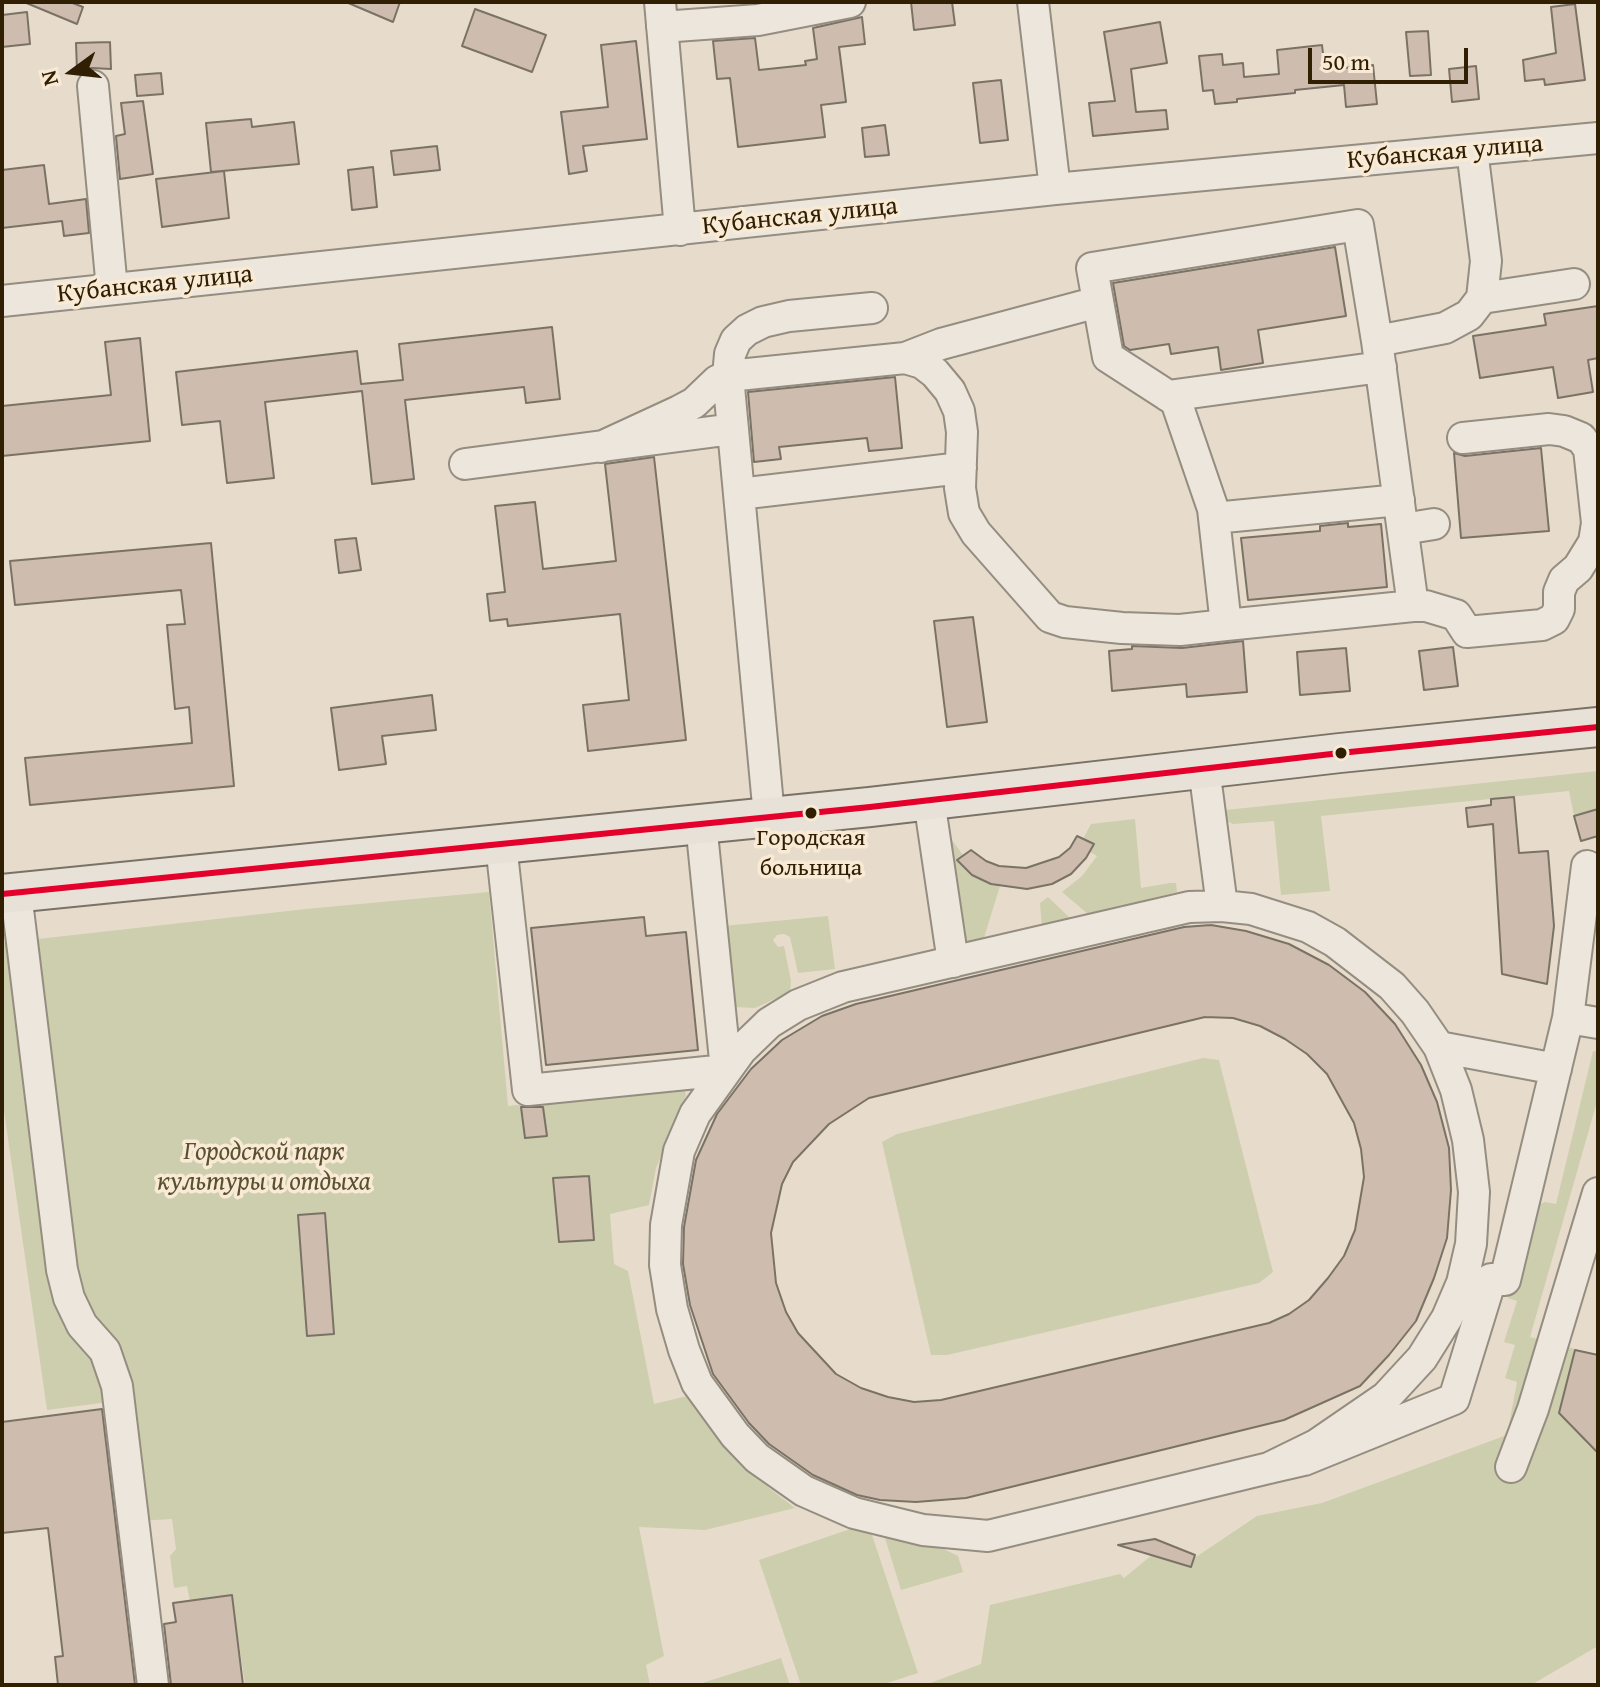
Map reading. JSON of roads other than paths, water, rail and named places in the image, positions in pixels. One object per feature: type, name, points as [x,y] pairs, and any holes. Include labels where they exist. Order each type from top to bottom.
[{"type":"main road","points":[[9,894],[929,800],[1598,727]]},
{"type":"street","points":[[680,230],[661,14],[758,20],[850,2]]},
{"type":"street","points":[[1033,2],[1055,189]]},
{"type":"street","points":[[93,86],[112,289]]},
{"type":"street","name":"Кубанская улица","points":[[2,301],[1055,189],[1598,138]]},
{"type":"street","points":[[1168,396],[1379,354],[1469,315],[1482,298],[1486,261],[1472,150]]},
{"type":"street","points":[[1226,625],[1214,518],[1176,401],[1108,357],[1092,268],[1358,225],[1413,606]]},
{"type":"street","points":[[1482,298],[1574,284]]},
{"type":"street","points":[[601,447],[694,403],[717,381],[728,376],[905,358],[941,344],[1098,302]]},
{"type":"street","points":[[769,816],[728,376],[730,354],[736,340],[763,322],[789,316],[872,308]]},
{"type":"street","points":[[905,358],[922,363],[935,373],[950,391],[959,411],[960,488],[964,513],[976,533],[1050,617],[1065,622],[1180,630],[1426,606],[1456,615],[1467,632],[1542,625],[1554,619],[1564,580],[1578,568],[1594,542],[1597,523],[1589,449],[1581,438],[1549,429],[1463,438]]},
{"type":"street","points":[[465,464],[733,429]]},
{"type":"street","points":[[739,494],[961,468]]},
{"type":"street","points":[[1214,518],[1401,514],[1434,524]]},
{"type":"street","points":[[1204,768],[1222,906]]},
{"type":"street","points":[[929,800],[953,962]]},
{"type":"street","points":[[701,823],[726,1070]]},
{"type":"street","points":[[501,844],[528,1090],[726,1070]]},
{"type":"street","points":[[1269,1468],[1316,1445],[1386,1397],[1422,1358],[1447,1318],[1462,1283],[1471,1244],[1474,1192],[1468,1140],[1456,1090],[1439,1047],[1392,986],[1335,942],[1308,927],[1251,909],[1189,907],[843,987],[798,1005],[769,1023],[741,1050],[695,1114],[679,1151],[666,1225],[665,1265],[672,1309],[697,1383],[735,1435],[780,1476],[830,1504],[854,1513],[923,1530],[988,1536],[1304,1460],[1454,1399],[1491,1279],[1505,1280],[1568,1018],[1587,866]]},
{"type":"street","points":[[9,894],[62,1270],[69,1298],[82,1325],[105,1351],[117,1386],[153,1685]]},
{"type":"street","points":[[1568,1018],[1598,1023]]},
{"type":"street","points":[[1439,1047],[1556,1069]]},
{"type":"street","points":[[1511,1467],[1585,1282],[1598,1193]]},
{"type":"place","name":"Городская больница","points":[[811,813]]},
{"type":"park label","name":"Городской парк культуры и отдыха","points":[[264,1167]]}]
